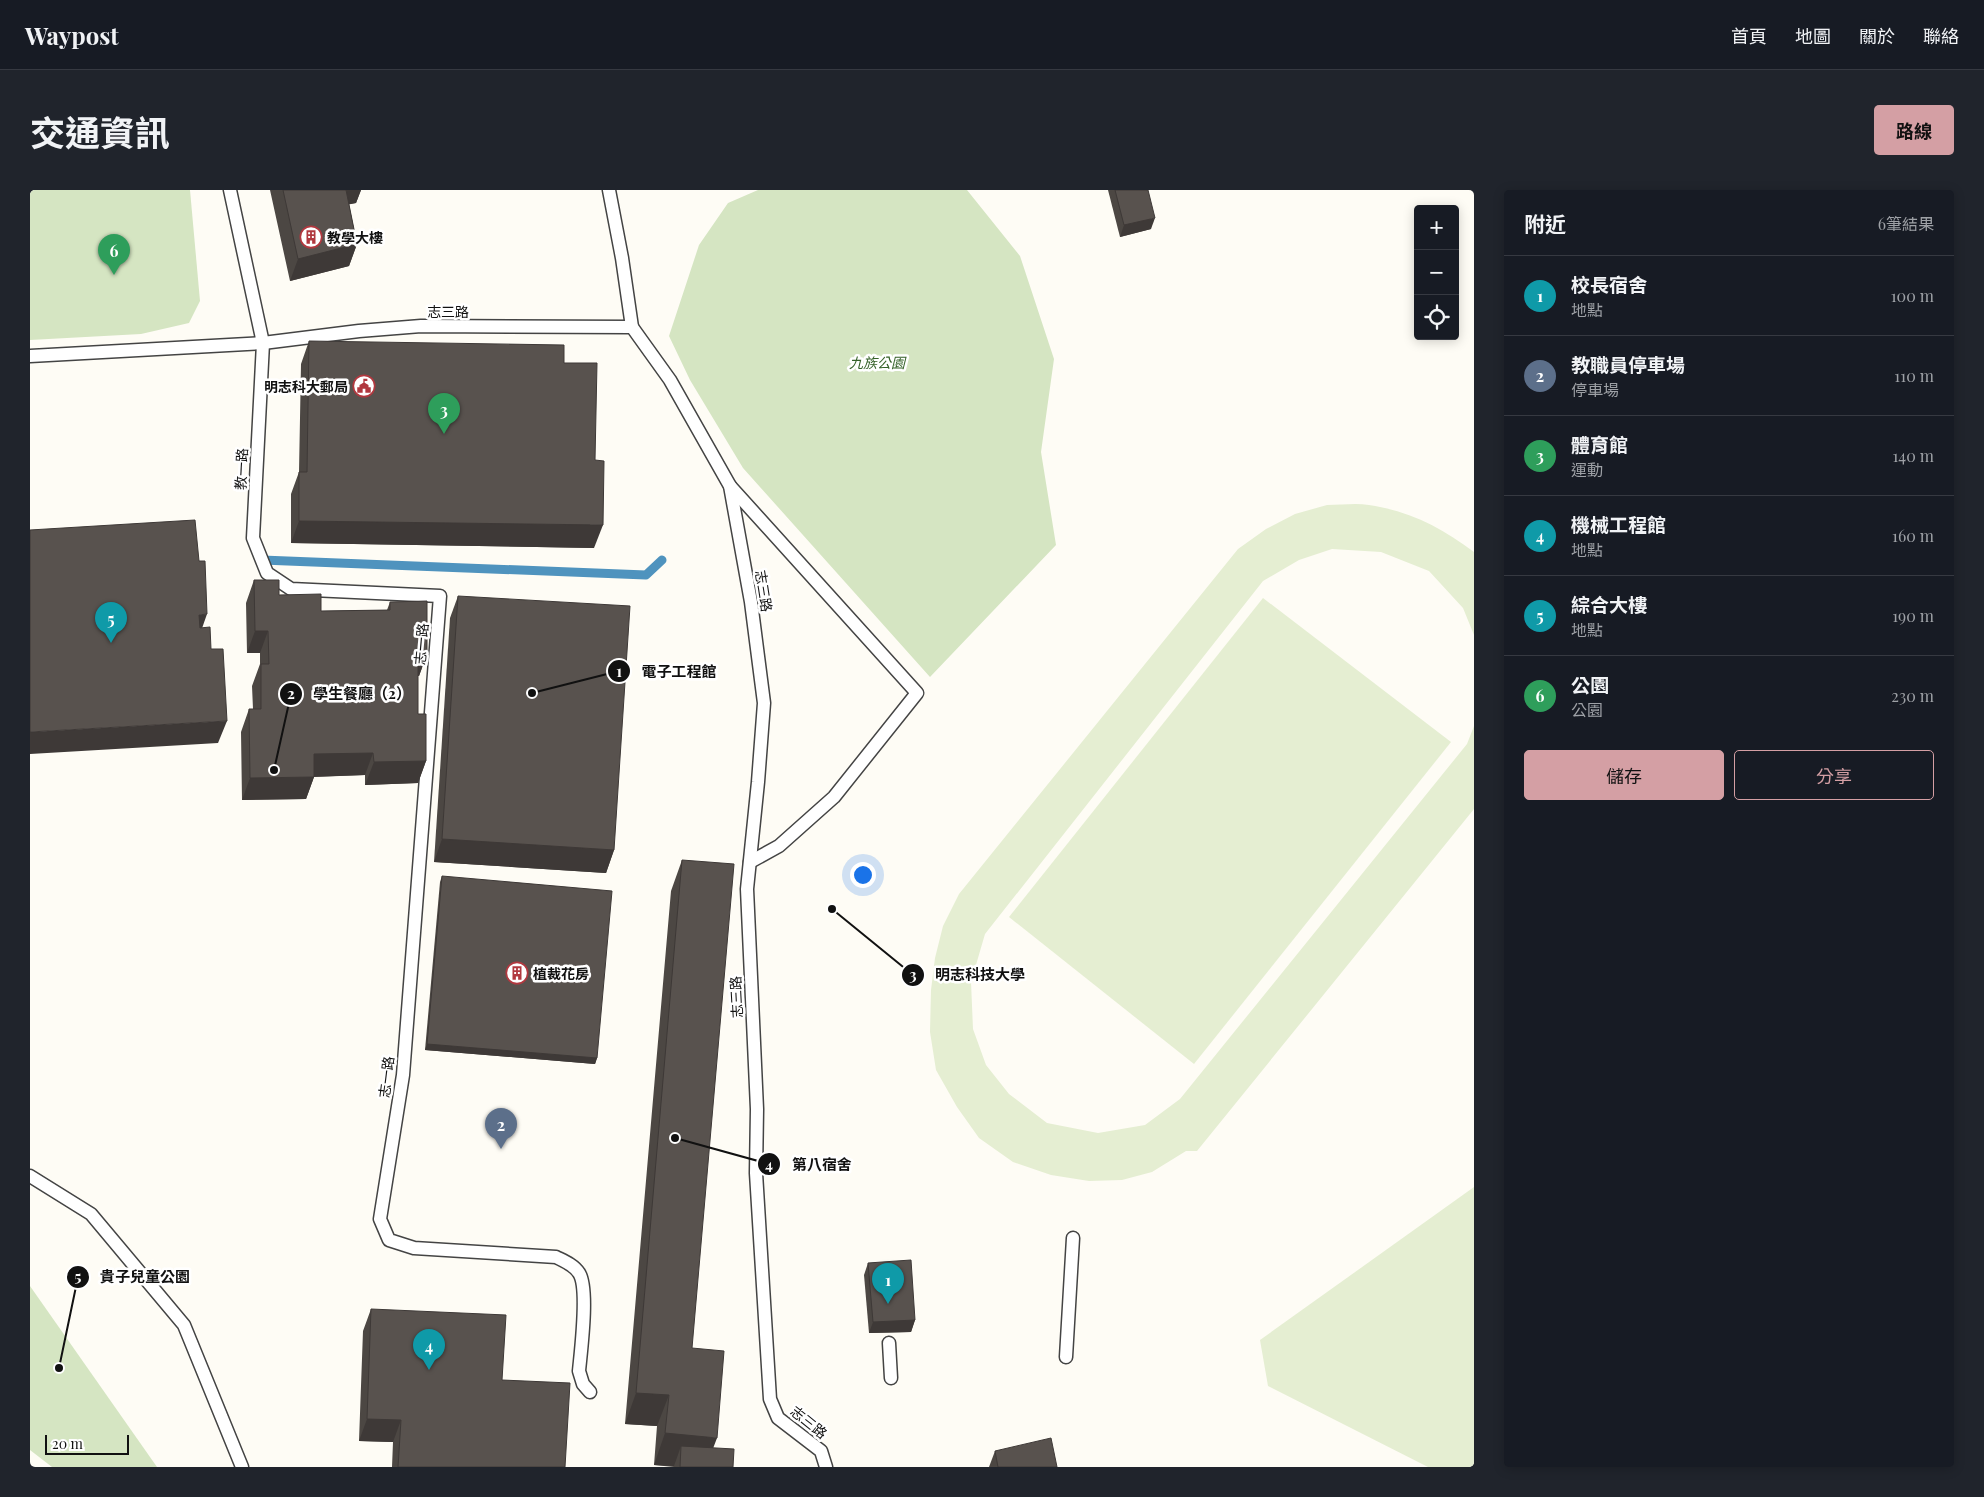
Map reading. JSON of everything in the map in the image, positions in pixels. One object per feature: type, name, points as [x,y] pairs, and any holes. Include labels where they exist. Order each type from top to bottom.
[{"type":"lane","name":"教一路","points":[[230,190],[262,343],[253,538],[266,572],[291,588],[440,596]]},
{"type":"lane","points":[[608,190],[622,258],[632,327]]},
{"type":"lane","name":"志三路","points":[[30,356],[262,343],[359,331],[420,326],[632,327],[670,380],[730,486],[751,602],[764,703],[746,889],[757,1110],[756,1173],[770,1399],[778,1418],[821,1451],[826,1467]]},
{"type":"lane","points":[[730,486],[917,693],[834,797],[779,846],[750,862]]},
{"type":"lane","name":"志一路","points":[[440,596],[403,1075],[380,1219],[389,1240],[414,1248],[556,1257],[568,1263],[579,1273],[584,1288],[579,1371],[583,1384],[590,1392]]},
{"type":"lane","points":[[30,1176],[91,1214],[184,1325],[242,1467]]},
{"type":"lane","points":[[1066,1357],[1074,1238]]},
{"type":"lane","points":[[889,1343],[891,1378]]},
{"type":"green space","points":[[30,190],[190,190],[200,301],[189,323],[141,334],[30,340]]},
{"type":"green space","name":"九族公園","points":[[758,190],[967,190],[1020,256],[1054,359],[1041,452],[1056,545],[930,677],[743,468],[690,380],[669,336],[699,245],[728,203]]},
{"type":"green space","points":[[1364,504],[1412,516],[1438,528],[1474,552],[1474,635],[1463,608],[1429,571],[1381,552],[1332,549],[1299,560],[1263,581],[985,934],[971,982],[973,1029],[986,1065],[1009,1094],[1047,1123],[1098,1133],[1145,1125],[1180,1099],[1467,744],[1474,726],[1474,809],[1197,1151],[1186,1151],[1152,1172],[1122,1180],[1089,1181],[1051,1175],[1013,1162],[979,1138],[957,1107],[936,1070],[930,1032],[931,990],[935,958],[943,926],[959,894],[1238,549],[1266,529],[1295,514],[1327,505]]},
{"type":"green space","points":[[1263,598],[1451,742],[1194,1064],[1009,917]]},
{"type":"green space","points":[[1474,1187],[1474,1467],[1428,1467],[1268,1386],[1260,1340]]},
{"type":"green space","points":[[30,1286],[157,1467],[52,1467],[30,1450]]},
{"type":"building","name":"教學大樓","points":[[283,190],[346,190],[357,244],[298,259]]},
{"type":"building","points":[[1115,190],[1148,190],[1155,218],[1124,225]]},
{"type":"building","points":[[309,341],[564,345],[564,363],[597,363],[595,460],[604,461],[603,525],[299,521],[299,472],[307,472]]},
{"type":"building","points":[[195,520],[199,561],[205,561],[207,614],[199,615],[200,628],[210,627],[211,649],[223,649],[227,721],[30,732],[30,530]]},
{"type":"building","points":[[254,580],[279,580],[279,595],[321,594],[321,611],[390,610],[390,602],[427,601],[427,654],[418,654],[418,714],[426,714],[426,761],[374,762],[373,753],[314,754],[314,777],[250,778],[249,709],[261,709],[261,664],[269,664],[268,631],[255,631]]},
{"type":"building","points":[[458,596],[630,606],[614,850],[442,839]]},
{"type":"building","points":[[682,860],[734,864],[692,1348],[724,1351],[717,1438],[665,1433],[669,1395],[636,1393]]},
{"type":"building","name":"植裁花房","points":[[442,876],[612,891],[597,1058],[427,1044]]},
{"type":"building","points":[[911,1260],[915,1320],[873,1322],[868,1263]]},
{"type":"building","points":[[371,1309],[506,1315],[502,1380],[570,1383],[565,1467],[398,1467],[401,1420],[367,1419]]},
{"type":"building","points":[[1051,1438],[1057,1467],[998,1467],[995,1451]]},
{"type":"building","points":[[681,1446],[734,1449],[733,1467],[680,1467]]},
{"type":"waterway","points":[[262,560],[646,575],[662,560]]},
{"type":"place","name":"教學大樓","points":[[311,237]]},
{"type":"place","name":"公園","points":[[114,275]]},
{"type":"place","name":"明志科大郵局","points":[[364,386]]},
{"type":"place","name":"體育館","points":[[444,434]]},
{"type":"place","name":"綜合大樓","points":[[111,643]]},
{"type":"place","name":"電子工程館","points":[[532,693]]},
{"type":"place","name":"學生餐廳（2）","points":[[274,770]]},
{"type":"place","name":"明志科技大學","points":[[832,909]]},
{"type":"place","name":"植裁花房","points":[[517,973]]},
{"type":"place","name":"第八宿舍","points":[[675,1138]]},
{"type":"place","name":"教職員停車場","points":[[501,1149]]},
{"type":"place","name":"校長宿舍","points":[[888,1304]]},
{"type":"place","name":"貴子兒童公園","points":[[59,1368]]},
{"type":"place","name":"機械工程館","points":[[429,1370]]}]
